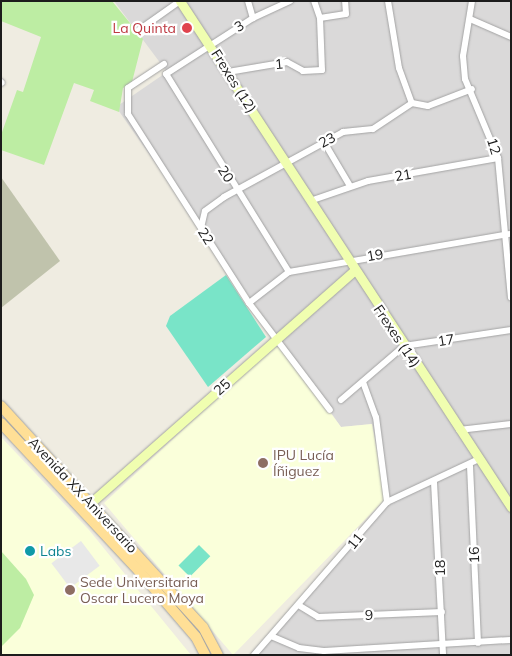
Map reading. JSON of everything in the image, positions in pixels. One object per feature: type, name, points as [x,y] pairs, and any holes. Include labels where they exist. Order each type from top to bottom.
[{"type":"main road","name":"Frexes (12)","points":[[180,1],[210,44],[285,162]]},
{"type":"main road","name":"Frexes (14)","points":[[285,162],[354,272],[511,507]]},
{"type":"main road","name":"25","points":[[86,507],[275,339],[354,272]]},
{"type":"main road","name":"Avenida XX Aniversario","points":[[1,406],[196,638],[205,655]]},
{"type":"main road","name":"Avenida XX Aniversario","points":[[1,423],[203,626],[218,655]]},
{"type":"street","points":[[139,30],[180,1]]},
{"type":"street","points":[[248,1],[253,18]]},
{"type":"street","name":"3","points":[[166,74],[253,18],[290,1]]},
{"type":"street","points":[[314,1],[320,18],[346,14],[345,1]]},
{"type":"street","points":[[388,1],[399,68],[412,104],[435,104],[472,89]]},
{"type":"street","name":"12","points":[[472,1],[463,56],[465,79],[472,89],[498,158],[509,234],[511,297]]},
{"type":"street","name":"1","points":[[228,72],[283,62],[303,71],[318,71],[325,66],[320,18]]},
{"type":"street","points":[[470,19],[511,37]]},
{"type":"street","name":"22","points":[[164,64],[128,88],[125,105],[249,302],[330,410]]},
{"type":"street","name":"20","points":[[166,74],[238,193],[290,272]]},
{"type":"street","name":"23","points":[[201,228],[205,211],[238,193],[285,162],[343,132],[373,129],[412,104]]},
{"type":"street","points":[[324,142],[350,186]]},
{"type":"street","name":"21","points":[[310,201],[350,186],[498,158]]},
{"type":"street","name":"19","points":[[249,302],[290,272],[347,260],[509,234]]},
{"type":"street","name":"17","points":[[404,346],[511,330]]},
{"type":"street","points":[[341,400],[404,346]]},
{"type":"street","points":[[363,382],[376,417],[387,502]]},
{"type":"street","points":[[459,430],[511,424]]},
{"type":"street","name":"11","points":[[254,655],[300,606],[387,502],[470,466],[479,460]]},
{"type":"street","name":"16","points":[[470,466],[478,643]]},
{"type":"street","name":"18","points":[[434,482],[443,655]]},
{"type":"street","name":"9","points":[[300,606],[318,617],[442,612]]},
{"type":"street","points":[[271,636],[300,648],[324,651],[442,647],[511,640]]},
{"type":"shaded area","points":[[114,1],[511,1],[511,655],[255,655],[388,505],[372,424],[341,427],[116,107],[167,72]]},
{"type":"shaded area","points":[[1,177],[60,261],[1,308]]},
{"type":"shaded area","name":"IPU Lucía Íñiguez","points":[[278,342],[341,427],[372,424],[385,499],[233,655],[104,503]]},
{"type":"shaded area","name":"Sede Universitaria Oscar Lucero Moya","points":[[1,437],[89,530],[191,655],[1,655]]},
{"type":"shaded area","points":[[81,541],[100,566],[70,588],[51,563]]},
{"type":"green space","points":[[1,1],[112,1],[143,39],[132,82],[123,88],[119,112],[90,101],[94,90],[74,83],[44,165],[1,150],[1,135],[17,90],[23,92],[41,37],[1,21]]},
{"type":"green space","points":[[226,275],[266,337],[208,387],[166,326],[170,316]]},
{"type":"green space","points":[[199,545],[210,556],[190,577],[178,566]]},
{"type":"green space","points":[[1,551],[26,579],[34,595],[20,628],[1,647]]},
{"type":"place","name":"La Quinta","points":[[187,28]]},
{"type":"place","name":"IPU Lucía Íñiguez","points":[[263,463]]},
{"type":"place","name":"Labs","points":[[30,551]]},
{"type":"place","name":"Sede Universitaria Oscar Lucero Moya","points":[[70,590]]}]
